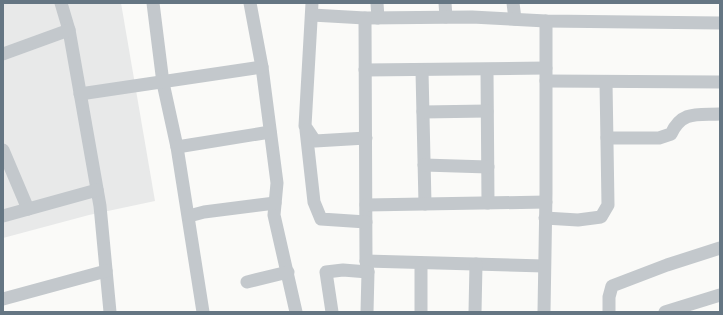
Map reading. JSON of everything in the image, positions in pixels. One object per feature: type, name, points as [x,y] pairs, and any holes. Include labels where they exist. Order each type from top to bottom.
[{"type":"street","points":[[61,3],[69,30],[97,190],[110,312]]},
{"type":"street","points":[[153,3],[163,83],[177,146],[203,312]]},
{"type":"street","points":[[250,3],[262,67],[277,183],[274,215],[296,312]]},
{"type":"street","points":[[377,3],[378,18]]},
{"type":"street","points":[[445,3],[446,17]]},
{"type":"street","points":[[513,3],[515,19]]},
{"type":"street","points":[[366,222],[321,219],[314,202],[311,165],[305,126],[312,9],[365,18],[446,17],[546,21],[720,23]]},
{"type":"street","points":[[365,18],[367,312]]},
{"type":"street","points":[[544,312],[546,202],[546,21]]},
{"type":"street","points":[[3,54],[69,30]]},
{"type":"street","points":[[80,94],[163,83],[262,67]]},
{"type":"street","points":[[365,70],[487,70],[606,82],[720,82]]},
{"type":"street","points":[[487,70],[488,203]]},
{"type":"street","points":[[422,71],[425,204]]},
{"type":"street","points":[[545,218],[578,220],[601,217],[608,205],[606,82]]},
{"type":"street","points":[[422,112],[487,111]]},
{"type":"street","points":[[608,138],[659,138],[671,134],[675,126],[682,119],[695,114],[720,114]]},
{"type":"street","points":[[305,126],[315,141],[366,138]]},
{"type":"street","points":[[177,146],[270,132]]},
{"type":"street","points":[[3,150],[28,209]]},
{"type":"street","points":[[424,164],[488,167]]},
{"type":"street","points":[[3,216],[97,190]]},
{"type":"street","points":[[366,205],[546,202]]},
{"type":"street","points":[[189,216],[204,212],[275,203]]},
{"type":"street","points":[[608,312],[609,297],[612,286],[667,265],[720,248]]},
{"type":"street","points":[[332,312],[326,272],[367,266],[421,262],[544,266]]},
{"type":"street","points":[[421,262],[421,312]]},
{"type":"street","points":[[475,312],[476,264]]},
{"type":"street","points":[[3,299],[106,271]]},
{"type":"street","points":[[247,282],[288,272]]},
{"type":"street","points":[[665,312],[720,295]]},
{"type":"shaded area","points":[[3,3],[121,3],[155,201],[89,215],[3,238]]}]
